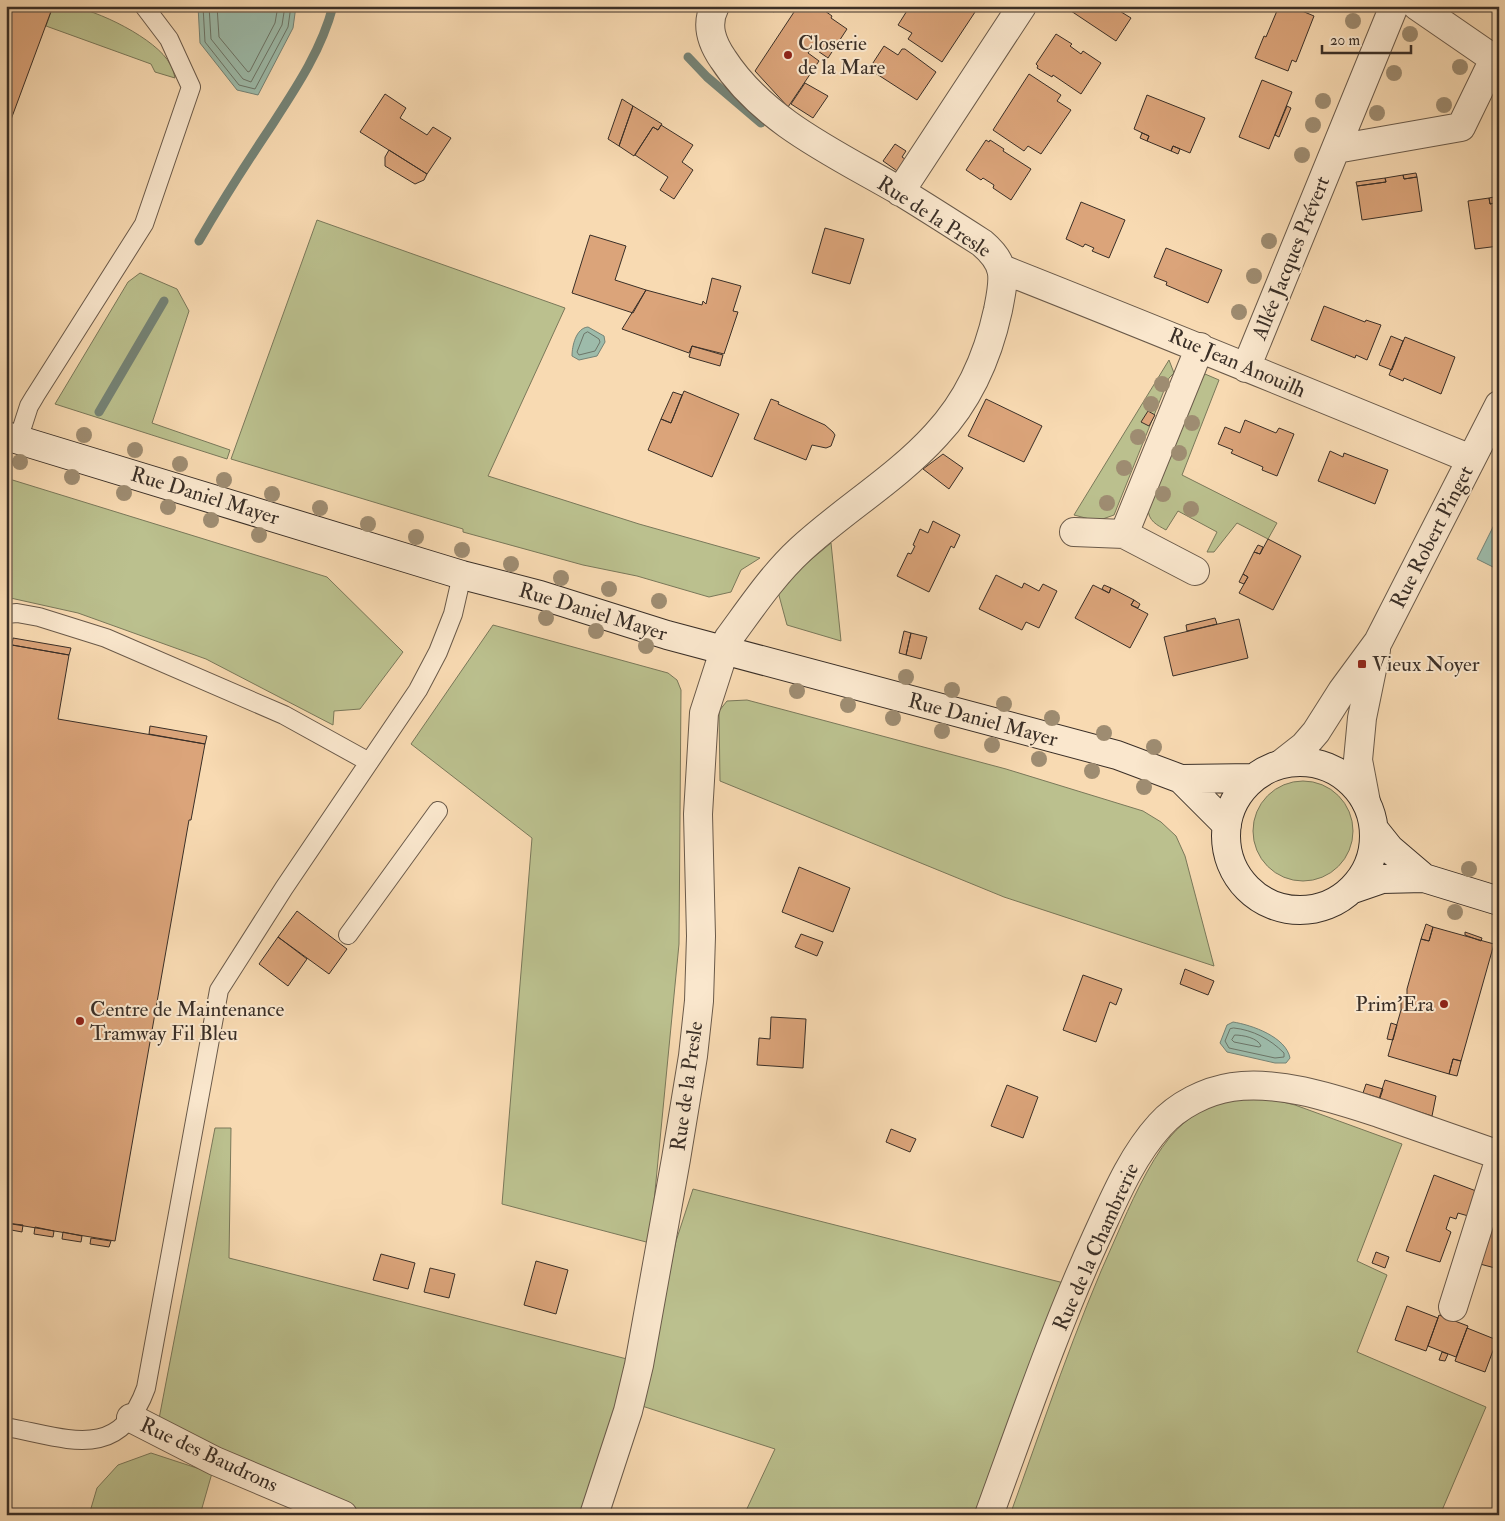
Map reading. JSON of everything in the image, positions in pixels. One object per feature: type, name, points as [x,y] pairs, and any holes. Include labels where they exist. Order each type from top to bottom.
[{"type":"street","name":"Rue de la Presle","points":[[594,1515],[628,1411],[639,1365],[693,1056],[699,1001],[701,946],[698,814],[704,713],[726,645],[776,575],[800,550],[916,455],[937,435],[954,413],[980,367],[989,345],[1002,292],[1002,269],[999,260],[982,243],[809,138],[769,110],[747,90],[730,70],[715,46],[709,23],[715,6]]},
{"type":"street","points":[[900,192],[1022,6]]},
{"type":"street","name":"Allée Jacques Prévert","points":[[1246,368],[1394,6]]},
{"type":"street","name":"Allée Jacques Prévert","points":[[1336,149],[1462,127],[1494,59],[1417,6]]},
{"type":"street","name":"Rue Jean Anouilh","points":[[1002,269],[1200,347],[1246,368],[1471,459]]},
{"type":"street","points":[[1124,534],[1200,347]]},
{"type":"street","name":"Rue Robert Pinget","points":[[1281,764],[1304,746],[1316,732],[1342,691],[1378,642],[1499,405]]},
{"type":"street","name":"Rue Daniel Mayer","points":[[12,438],[462,575],[540,595],[667,635],[726,645],[897,697],[1117,755],[1181,779],[1254,778]]},
{"type":"street","points":[[1074,532],[1124,534],[1195,571]]},
{"type":"street","name":"Rue Robert Pinget","points":[[1366,802],[1358,760],[1362,718],[1378,642]]},
{"type":"street","points":[[1353,889],[1368,868],[1374,844],[1374,829],[1371,815],[1366,802],[1356,788],[1344,776],[1330,768],[1314,763],[1281,764],[1254,778],[1234,802],[1227,825],[1227,849],[1235,871],[1250,890],[1270,903],[1290,909],[1310,909],[1331,903],[1353,889],[1382,880],[1424,878],[1499,901]]},
{"type":"street","name":"Rue Daniel Mayer","points":[[1181,779],[1227,825]]},
{"type":"street","points":[[1374,829],[1390,850],[1424,878]]},
{"type":"street","name":"Rue de la Chambrerie","points":[[989,1515],[1073,1289],[1110,1207],[1142,1148],[1161,1124],[1180,1108],[1202,1095],[1232,1086],[1261,1086],[1294,1090],[1345,1102],[1499,1155]]},
{"type":"street","points":[[1453,1307],[1499,1161]]},
{"type":"street","name":"Rue des Baudrons","points":[[131,1418],[216,1461],[343,1515]]},
{"type":"lane","points":[[12,438],[29,406],[144,224],[192,87],[169,39],[144,6]]},
{"type":"lane","points":[[6,1427],[80,1440],[99,1439],[110,1435],[131,1418],[140,1404],[146,1388],[219,990],[418,690],[438,652],[456,606],[462,575]]},
{"type":"lane","points":[[6,614],[17,613],[39,617],[106,638],[284,715],[369,762]]},
{"type":"lane","points":[[348,935],[438,811]]},
{"type":"green space","points":[[53,6],[80,8],[109,19],[139,35],[163,54],[171,66],[175,78],[155,72],[151,64],[46,26]]},
{"type":"green space","points":[[317,220],[565,308],[488,476],[639,524],[760,558],[741,570],[731,592],[709,597],[637,576],[583,565],[463,532],[463,529],[231,459]]},
{"type":"green space","points":[[140,273],[177,289],[189,311],[152,423],[230,450],[227,459],[55,404],[128,282]]},
{"type":"green space","points":[[1169,360],[1174,373],[1169,378],[1114,515],[1097,521],[1074,515]]},
{"type":"green space","points":[[1205,374],[1219,380],[1182,475],[1277,523],[1268,539],[1237,523],[1214,552],[1207,552],[1217,532],[1178,511],[1166,530],[1151,519],[1148,512],[1200,381]]},
{"type":"green space","points":[[6,478],[327,577],[403,652],[360,709],[334,711],[333,725],[206,659],[78,613],[6,597]]},
{"type":"green space","points":[[831,543],[841,641],[787,625],[777,588]]},
{"type":"green space","points":[[493,625],[668,673],[677,680],[681,690],[679,944],[650,1243],[502,1204],[532,838],[411,744]]},
{"type":"green space","points":[[747,700],[1006,769],[1143,811],[1161,822],[1176,836],[1185,856],[1214,966],[1004,897],[720,781],[719,711],[727,701]]},
{"type":"green space","points":[[1303,781],[1322,785],[1339,795],[1349,812],[1353,831],[1349,850],[1339,867],[1322,877],[1303,881],[1284,877],[1267,867],[1257,850],[1253,831],[1257,812],[1267,795],[1284,785]]},
{"type":"green space","points":[[1230,1098],[1271,1099],[1295,1105],[1402,1144],[1357,1261],[1387,1275],[1357,1352],[1486,1407],[1440,1515],[1010,1515],[1087,1305],[1140,1185],[1154,1160],[1176,1130],[1197,1113]]},
{"type":"green space","points":[[215,1128],[231,1128],[229,1258],[627,1359],[618,1399],[582,1515],[357,1515],[252,1469],[158,1424]]},
{"type":"green space","points":[[693,1189],[1064,1283],[978,1515],[744,1515],[775,1449],[642,1406],[676,1241]]},
{"type":"green space","points":[[151,1453],[212,1473],[200,1515],[89,1515],[97,1488],[118,1465]]},
{"type":"water","points":[[198,6],[296,6],[293,28],[258,95],[237,90],[200,43]]},
{"type":"water","points":[[588,327],[604,336],[605,342],[597,356],[579,360],[572,356],[574,343],[580,331]]},
{"type":"water","points":[[1499,515],[1499,570],[1477,559]]},
{"type":"water","points":[[1233,1022],[1258,1029],[1275,1038],[1282,1044],[1290,1058],[1286,1063],[1275,1063],[1227,1052],[1220,1043],[1227,1025]]},
{"type":"building","points":[[6,6],[53,6],[6,133]]},
{"type":"building","points":[[765,6],[778,6],[774,12]]},
{"type":"building","name":"Closerie de la Mare","points":[[798,6],[818,6],[847,29],[828,58],[812,47],[808,53],[819,61],[788,107],[755,71]]},
{"type":"building","points":[[910,6],[979,6],[942,62],[908,39],[912,33],[898,25]]},
{"type":"building","points":[[1074,6],[1120,6],[1118,10],[1131,18],[1116,41],[1071,11]]},
{"type":"building","points":[[1279,6],[1290,6],[1314,16],[1296,62],[1292,60],[1288,71],[1255,58]]},
{"type":"building","points":[[1056,34],[1072,44],[1070,46],[1081,54],[1083,51],[1101,63],[1081,94],[1053,75],[1052,77],[1037,68],[1036,64]]},
{"type":"building","points":[[884,46],[898,55],[902,49],[905,49],[936,72],[917,100],[869,69]]},
{"type":"building","points":[[1029,74],[1061,95],[1057,101],[1071,110],[1041,154],[1028,146],[1024,151],[993,130]]},
{"type":"building","points":[[1262,80],[1292,92],[1269,149],[1239,137]]},
{"type":"building","points":[[805,83],[828,96],[813,118],[791,104]]},
{"type":"building","points":[[385,94],[406,108],[400,118],[427,135],[433,127],[451,138],[427,174],[360,132]]},
{"type":"building","points":[[1147,95],[1205,118],[1190,153],[1173,146],[1171,151],[1147,141],[1149,136],[1134,129]]},
{"type":"building","points":[[622,99],[633,106],[619,146],[608,139]]},
{"type":"building","points":[[633,106],[662,124],[658,130],[653,127],[634,156],[619,146]]},
{"type":"building","points":[[1287,106],[1291,108],[1279,137],[1275,135]]},
{"type":"building","points":[[661,125],[693,145],[682,162],[693,170],[674,199],[660,190],[668,177],[635,155],[653,127],[658,130]]},
{"type":"building","points":[[1142,133],[1149,136],[1147,141],[1140,138]]},
{"type":"building","points":[[986,140],[989,142],[990,140],[1004,149],[1003,151],[1031,169],[1011,200],[993,188],[994,185],[983,178],[981,180],[966,170]]},
{"type":"building","points":[[895,144],[906,151],[902,157],[908,161],[900,173],[883,161]]},
{"type":"building","points":[[1173,146],[1180,149],[1178,154],[1171,151]]},
{"type":"building","points":[[389,150],[427,174],[424,180],[415,184],[385,166],[385,157]]},
{"type":"building","points":[[1416,173],[1417,177],[1404,179],[1403,175]]},
{"type":"building","points":[[1403,175],[1404,179],[1417,177],[1422,211],[1362,220],[1357,186],[1386,182],[1385,178]]},
{"type":"building","points":[[1385,178],[1386,182],[1357,186],[1356,182]]},
{"type":"building","points":[[1499,196],[1499,202],[1490,204],[1489,198]]},
{"type":"building","points":[[1489,198],[1490,204],[1499,202],[1499,246],[1475,249],[1468,201]]},
{"type":"building","points":[[1081,202],[1125,220],[1109,258],[1092,251],[1094,248],[1085,244],[1083,247],[1066,239]]},
{"type":"building","points":[[825,228],[864,239],[850,284],[812,273]]},
{"type":"building","points":[[590,235],[626,246],[615,280],[646,290],[633,313],[572,293]]},
{"type":"building","points":[[1166,248],[1222,270],[1208,303],[1166,285],[1167,282],[1154,277]]},
{"type":"building","points":[[712,278],[741,286],[733,311],[738,312],[724,354],[692,346],[689,353],[622,329],[646,290],[702,305],[703,301],[706,304]]},
{"type":"building","points":[[1324,306],[1365,322],[1366,320],[1381,325],[1367,360],[1356,355],[1355,358],[1311,340]]},
{"type":"building","points":[[1391,336],[1403,341],[1392,370],[1379,365]]},
{"type":"building","points":[[1405,337],[1455,357],[1441,394],[1404,378],[1403,381],[1389,375]]},
{"type":"building","points":[[692,346],[723,355],[720,366],[689,357]]},
{"type":"building","points":[[684,391],[739,414],[712,477],[648,450],[661,419],[671,423]]},
{"type":"building","points":[[673,392],[682,395],[671,423],[661,419]]},
{"type":"building","points":[[771,399],[825,425],[835,435],[831,446],[826,448],[812,445],[806,460],[754,439]]},
{"type":"building","points":[[986,399],[1042,426],[1024,462],[968,436]]},
{"type":"building","points":[[1148,411],[1155,415],[1149,426],[1141,422]]},
{"type":"building","points":[[1245,420],[1276,433],[1279,428],[1294,434],[1277,476],[1262,470],[1263,467],[1231,453],[1233,450],[1218,444],[1225,427],[1240,433]]},
{"type":"building","points":[[1330,451],[1343,457],[1344,453],[1388,470],[1375,504],[1318,481]]},
{"type":"building","points":[[943,454],[963,468],[949,489],[923,469]]},
{"type":"building","points":[[933,521],[960,535],[954,548],[951,546],[929,592],[897,576],[908,553],[911,554],[915,546],[913,545],[920,529],[928,533]]},
{"type":"building","points":[[1268,539],[1301,556],[1273,610],[1239,593],[1248,577],[1243,574],[1254,552],[1260,554]]},
{"type":"building","points":[[1258,545],[1263,547],[1260,554],[1254,552]]},
{"type":"building","points":[[1243,574],[1248,577],[1244,584],[1239,582]]},
{"type":"building","points":[[996,575],[1022,588],[1024,583],[1039,591],[1043,584],[1057,591],[1039,628],[1026,622],[1022,630],[979,609]]},
{"type":"building","points":[[1093,585],[1109,593],[1111,588],[1134,600],[1131,605],[1148,614],[1130,648],[1075,618]]},
{"type":"building","points":[[1104,585],[1111,588],[1109,593],[1102,589]]},
{"type":"building","points":[[1134,600],[1140,604],[1138,608],[1131,605]]},
{"type":"building","points":[[1215,618],[1217,624],[1187,631],[1186,625]]},
{"type":"building","points":[[1239,619],[1248,658],[1173,676],[1164,637]]},
{"type":"building","points":[[904,631],[911,633],[906,655],[899,653]]},
{"type":"building","points":[[911,633],[927,637],[921,659],[906,655]]},
{"type":"building","points":[[13,638],[71,648],[69,655],[12,645]]},
{"type":"building","name":"Centre de Maintenance Tramway Fil Bleu","points":[[12,645],[69,655],[58,719],[205,744],[191,820],[189,820],[115,1241],[6,1223],[6,677]]},
{"type":"building","points":[[150,726],[207,736],[205,744],[149,734]]},
{"type":"building","points":[[799,867],[850,888],[833,932],[782,912]]},
{"type":"building","points":[[297,911],[347,949],[329,974],[278,937]]},
{"type":"building","points":[[1426,924],[1433,927],[1429,941],[1421,939]]},
{"type":"building","name":"Prim'Era","points":[[1433,927],[1494,944],[1461,1061],[1453,1059],[1449,1074],[1388,1056],[1401,1010],[1407,1012],[1411,998],[1407,997],[1407,989],[1421,939],[1429,941]]},
{"type":"building","points":[[1465,932],[1482,938],[1481,941],[1465,935]]},
{"type":"building","points":[[801,934],[823,942],[817,956],[795,947]]},
{"type":"building","points":[[278,937],[307,959],[288,986],[259,964]]},
{"type":"building","points":[[1185,969],[1214,981],[1208,995],[1180,984]]},
{"type":"building","points":[[1083,975],[1122,989],[1116,1005],[1110,1002],[1096,1042],[1063,1030]]},
{"type":"building","points":[[1407,995],[1407,997],[1411,998],[1407,1012],[1401,1010],[1401,996]]},
{"type":"building","points":[[771,1017],[806,1019],[803,1068],[757,1065],[759,1038],[770,1039]]},
{"type":"building","points":[[1391,1023],[1397,1025],[1393,1040],[1387,1039]]},
{"type":"building","points":[[1453,1059],[1461,1061],[1457,1076],[1449,1074]]},
{"type":"building","points":[[1385,1080],[1436,1096],[1432,1116],[1379,1099]]},
{"type":"building","points":[[1366,1084],[1383,1089],[1380,1098],[1363,1093]]},
{"type":"building","points":[[1007,1085],[1038,1097],[1023,1138],[991,1126]]},
{"type":"building","points":[[891,1129],[916,1139],[910,1152],[886,1142]]},
{"type":"building","points":[[1434,1175],[1484,1194],[1475,1218],[1458,1213],[1456,1219],[1450,1217],[1446,1229],[1451,1232],[1440,1262],[1406,1251]]},
{"type":"building","points":[[1494,1220],[1499,1222],[1499,1264],[1495,1268],[1480,1264]]},
{"type":"building","points":[[6,1223],[23,1225],[22,1232],[6,1229]]},
{"type":"building","points":[[35,1227],[54,1231],[53,1237],[34,1234]]},
{"type":"building","points":[[63,1232],[82,1236],[81,1242],[62,1239]]},
{"type":"building","points":[[91,1238],[111,1241],[109,1247],[90,1244]]},
{"type":"building","points":[[1376,1252],[1389,1257],[1385,1268],[1372,1263]]},
{"type":"building","points":[[381,1254],[415,1263],[408,1289],[373,1280]]},
{"type":"building","points":[[536,1261],[568,1270],[556,1314],[524,1305]]},
{"type":"building","points":[[430,1268],[455,1274],[449,1298],[424,1292]]},
{"type":"building","points":[[1407,1306],[1438,1318],[1426,1351],[1395,1340]]},
{"type":"building","points":[[1439,1315],[1468,1326],[1456,1357],[1428,1346]]},
{"type":"building","points":[[1467,1328],[1497,1340],[1485,1372],[1455,1361]]},
{"type":"building","points":[[1442,1352],[1448,1354],[1445,1361],[1439,1360]]},
{"type":"waterway","points":[[199,241],[306,71],[328,23],[333,6]]},
{"type":"waterway","points":[[688,57],[707,77],[761,123]]},
{"type":"waterway","points":[[99,412],[164,301]]},
{"type":"place","name":"Closerie de la Mare","points":[[788,55]]},
{"type":"place","name":"Vieux Noyer","points":[[1362,664]]},
{"type":"place","name":"Prim'Era","points":[[1444,1004]]},
{"type":"place","name":"Centre de Maintenance Tramway Fil Bleu","points":[[80,1021]]}]
